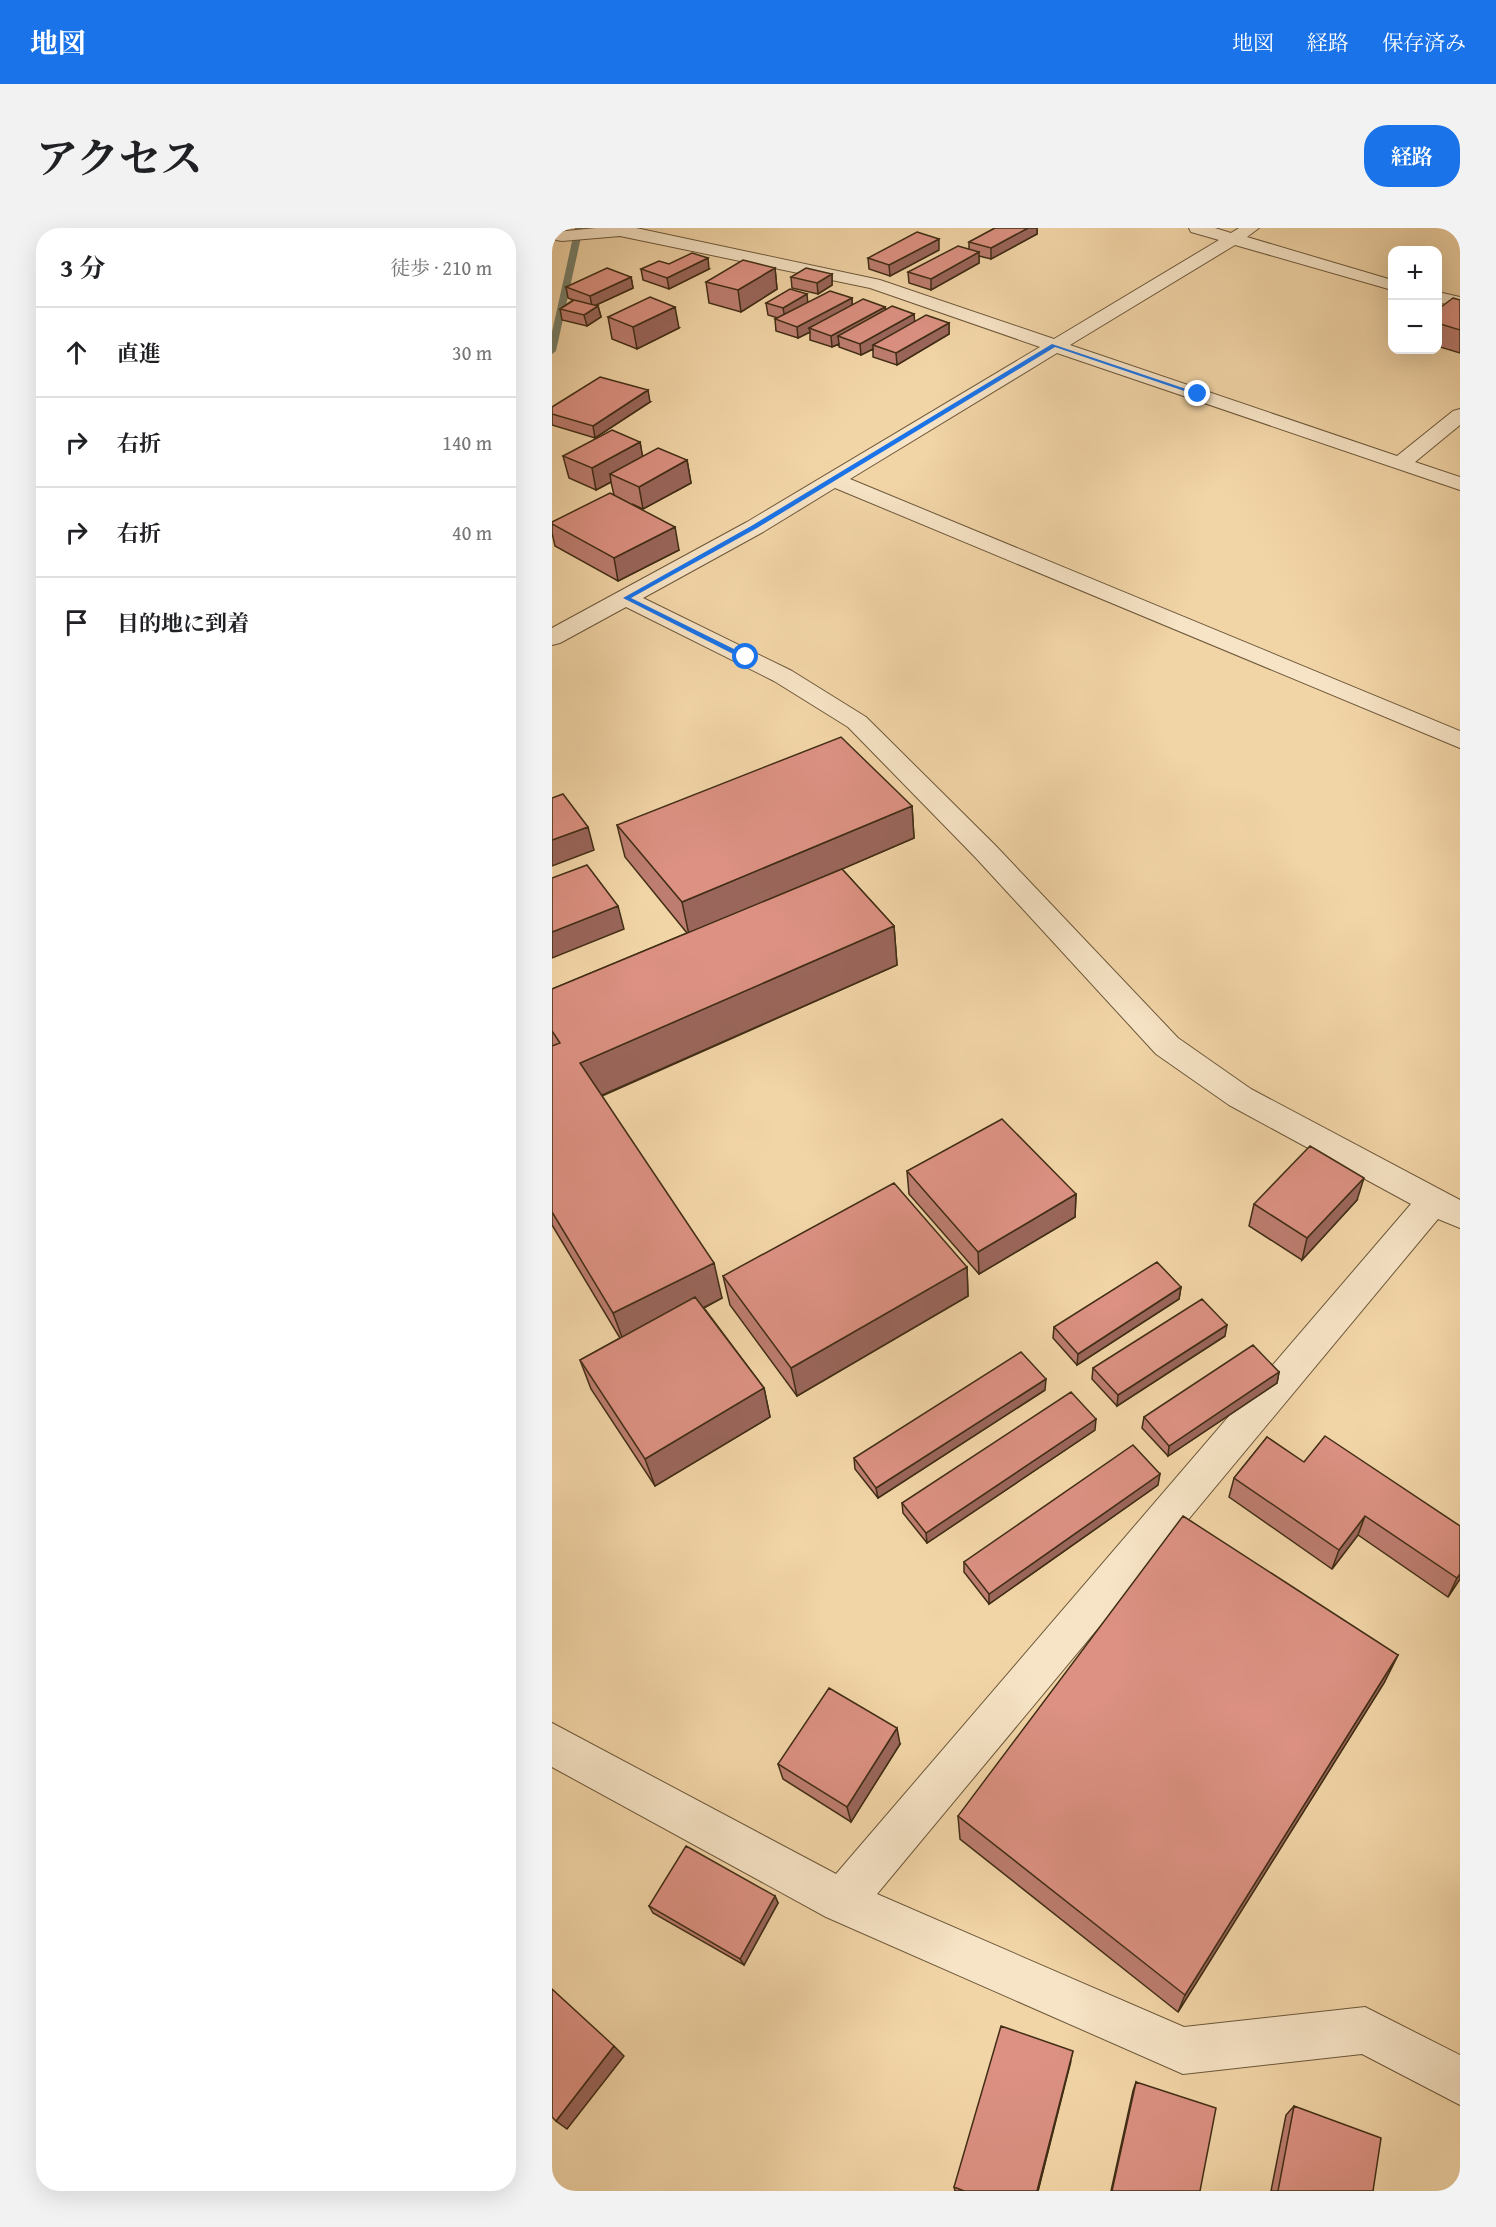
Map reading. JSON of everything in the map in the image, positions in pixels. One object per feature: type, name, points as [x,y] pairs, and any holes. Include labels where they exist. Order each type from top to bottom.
[{"type":"street","points":[[1197,228],[1388,284]]},
{"type":"street","points":[[552,638],[755,527],[1251,228]]},
{"type":"street","points":[[555,254],[563,232],[624,230],[874,284],[1460,484]]},
{"type":"street","points":[[1442,298],[1460,303]]},
{"type":"street","points":[[1400,464],[1460,415]]},
{"type":"street","points":[[832,479],[1460,740]]},
{"type":"street","points":[[626,598],[783,676],[857,722],[985,851],[1167,1046],[1240,1096],[1447,1208],[842,1901]]},
{"type":"street","points":[[552,1744],[842,1901],[1183,2051],[1365,2030],[1460,2080]]},
{"type":"building","points":[[995,228],[1028,228],[991,248],[969,242]]},
{"type":"building","points":[[917,232],[939,239],[889,265],[868,258]]},
{"type":"building","points":[[958,246],[979,252],[931,279],[908,272]]},
{"type":"building","points":[[692,253],[708,258],[667,278],[641,269],[659,261],[669,264]]},
{"type":"building","points":[[743,260],[775,268],[738,290],[706,282]]},
{"type":"building","points":[[607,268],[631,277],[590,296],[566,287]]},
{"type":"building","points":[[806,268],[832,274],[817,283],[791,277]]},
{"type":"building","points":[[790,289],[807,294],[783,308],[766,303]]},
{"type":"building","points":[[830,291],[852,298],[797,327],[775,319]]},
{"type":"building","points":[[650,297],[675,307],[633,327],[608,317]]},
{"type":"building","points":[[1453,298],[1460,300],[1460,330],[1442,325],[1442,306]]},
{"type":"building","points":[[863,299],[885,307],[831,336],[809,328]]},
{"type":"building","points":[[574,300],[598,306],[584,315],[560,309]]},
{"type":"building","points":[[892,306],[914,314],[860,344],[838,336]]},
{"type":"building","points":[[926,315],[949,323],[896,353],[873,345]]},
{"type":"building","points":[[600,377],[648,390],[593,426],[552,414],[552,407]]},
{"type":"building","points":[[612,430],[640,442],[592,468],[563,456]]},
{"type":"building","points":[[658,448],[687,460],[639,487],[610,474]]},
{"type":"building","points":[[610,493],[675,527],[614,558],[552,524]]},
{"type":"building","points":[[841,737],[912,806],[682,902],[617,825]]},
{"type":"building","points":[[563,794],[588,827],[552,840],[552,798]]},
{"type":"building","points":[[587,865],[618,906],[552,932],[552,878]]},
{"type":"building","points":[[842,869],[894,926],[580,1063],[714,1263],[613,1313],[552,1212],[552,1046],[560,1043],[552,1031],[552,989]]},
{"type":"building","points":[[1002,1119],[1076,1194],[978,1252],[907,1171]]},
{"type":"building","points":[[1310,1146],[1364,1178],[1307,1238],[1254,1204]]},
{"type":"building","points":[[894,1183],[967,1267],[791,1368],[723,1276]]},
{"type":"building","points":[[1157,1262],[1181,1287],[1078,1354],[1054,1327]]},
{"type":"building","points":[[695,1297],[764,1388],[645,1459],[580,1360]]},
{"type":"building","points":[[1202,1299],[1227,1325],[1118,1395],[1093,1368]]},
{"type":"building","points":[[1253,1345],[1279,1372],[1169,1446],[1144,1417]]},
{"type":"building","points":[[1021,1352],[1046,1379],[876,1488],[854,1458]]},
{"type":"building","points":[[1071,1392],[1096,1419],[926,1533],[902,1503]]},
{"type":"building","points":[[1325,1436],[1460,1526],[1460,1574],[1457,1578],[1365,1516],[1339,1550],[1234,1478],[1267,1437],[1304,1462]]},
{"type":"building","points":[[1133,1445],[1160,1474],[989,1594],[964,1562]]},
{"type":"building","points":[[1183,1516],[1398,1655],[1185,1995],[958,1816]]},
{"type":"building","points":[[829,1688],[897,1728],[847,1807],[778,1764]]},
{"type":"building","points":[[686,1846],[775,1896],[740,1959],[649,1906]]},
{"type":"building","points":[[552,1989],[614,2046],[556,2121],[552,2117]]},
{"type":"building","points":[[1001,2026],[1073,2051],[1037,2191],[964,2191],[954,2187]]},
{"type":"building","points":[[1136,2082],[1216,2108],[1200,2191],[1112,2191]]},
{"type":"building","points":[[1294,2106],[1381,2138],[1373,2191],[1278,2191]]},
{"type":"waterway","points":[[552,351],[579,228]]},
{"type":"route","points":[[746,657],[626,598],[755,527],[1054,345],[1198,394]]}]
